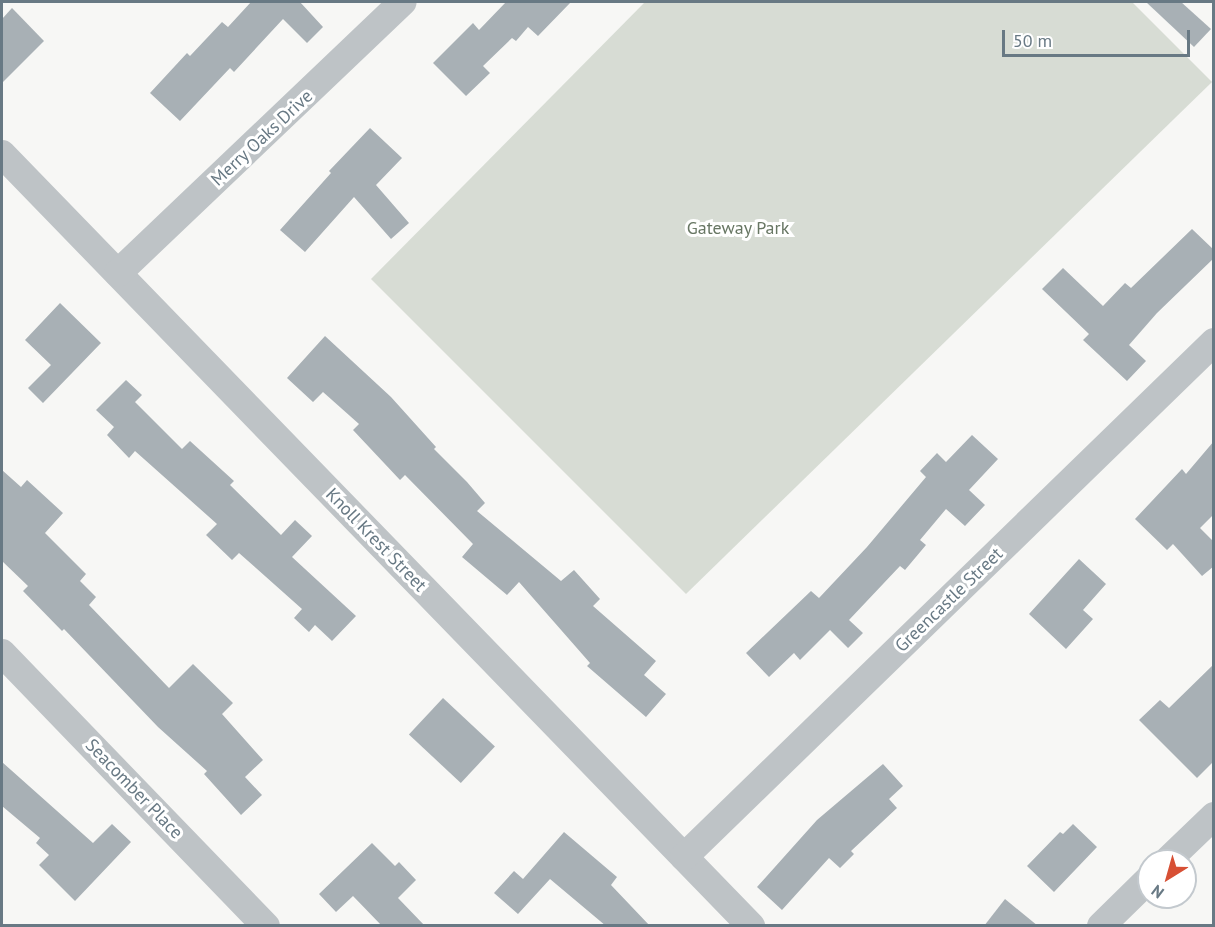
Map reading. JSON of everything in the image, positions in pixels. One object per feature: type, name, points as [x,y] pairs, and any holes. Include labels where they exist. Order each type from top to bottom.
[{"type":"street","name":"Merry Oaks Drive","points":[[118,273],[403,2]]},
{"type":"street","name":"Knoll Krest Street","points":[[2,154],[751,926]]},
{"type":"street","name":"Greencastle Street","points":[[684,857],[1214,342]]},
{"type":"street","name":"Seacomber Place","points":[[2,652],[266,926]]},
{"type":"street","points":[[1180,849],[1214,816]]},
{"type":"street","points":[[1101,926],[1137,891]]},
{"type":"green space","name":"Gateway Park","points":[[645,2],[1132,2],[1212,82],[686,594],[371,279]]},
{"type":"building","points":[[251,2],[300,2],[323,27],[307,43],[283,19],[234,72],[230,68],[180,121],[150,93],[187,53],[190,56],[222,22],[228,27]]},
{"type":"building","points":[[506,2],[571,2],[538,36],[528,27],[516,41],[512,38],[483,66],[490,73],[466,96],[433,63],[473,23],[479,30]]},
{"type":"building","points":[[1146,2],[1181,2],[1211,29],[1194,47]]},
{"type":"building","points":[[12,8],[44,41],[2,83],[2,19]]},
{"type":"building","points":[[370,128],[402,158],[376,185],[409,223],[391,239],[354,197],[305,252],[280,230],[331,173],[329,171]]},
{"type":"building","points":[[1192,229],[1214,250],[1214,258],[1157,313],[1129,345],[1146,361],[1127,381],[1083,340],[1089,334],[1042,289],[1063,268],[1103,306],[1125,283],[1131,288]]},
{"type":"building","points":[[60,303],[101,343],[43,403],[28,388],[51,365],[25,340]]},
{"type":"building","points":[[325,336],[391,397],[436,447],[434,449],[467,482],[485,503],[477,511],[561,581],[574,570],[600,599],[593,606],[656,661],[644,675],[666,694],[646,717],[587,666],[590,663],[519,582],[507,595],[462,557],[473,544],[405,475],[400,480],[353,430],[359,424],[323,392],[313,402],[287,378]]},
{"type":"building","points":[[126,380],[142,395],[135,402],[182,449],[190,441],[234,481],[230,485],[281,535],[295,520],[312,536],[292,557],[356,616],[332,641],[315,625],[309,632],[294,618],[302,609],[239,553],[232,560],[206,535],[217,524],[135,451],[129,458],[107,435],[114,427],[96,410]]},
{"type":"building","points":[[972,435],[998,459],[969,490],[985,505],[965,526],[946,509],[920,540],[926,545],[905,570],[900,566],[849,620],[863,633],[848,648],[830,630],[800,660],[794,653],[769,677],[746,653],[811,591],[819,598],[867,547],[926,477],[920,471],[937,453],[946,462]]},
{"type":"building","points":[[1214,441],[1214,514],[1200,528],[1214,542],[1214,566],[1202,576],[1173,544],[1167,550],[1135,519],[1182,469],[1186,474]]},
{"type":"building","points":[[2,470],[21,487],[27,480],[63,513],[45,533],[86,574],[80,581],[96,597],[89,605],[169,688],[193,664],[233,703],[222,714],[263,760],[245,777],[262,795],[241,815],[204,774],[207,771],[158,727],[64,629],[62,631],[23,591],[28,586],[2,561]]},
{"type":"building","points":[[1079,559],[1106,584],[1083,610],[1093,619],[1066,649],[1029,614]]},
{"type":"building","points":[[1214,664],[1214,761],[1197,778],[1139,720],[1160,700],[1169,708]]},
{"type":"building","points":[[443,698],[495,746],[461,783],[409,735]]},
{"type":"building","points":[[2,762],[93,843],[112,824],[131,842],[75,901],[39,865],[49,855],[36,843],[40,838],[2,806]]},
{"type":"building","points":[[883,764],[903,786],[889,799],[897,808],[851,851],[854,854],[840,868],[829,858],[782,910],[757,887],[817,820]]},
{"type":"building","points":[[1073,824],[1097,847],[1054,892],[1027,866],[1060,832],[1063,834]]},
{"type":"building","points":[[564,832],[617,877],[611,885],[650,926],[606,926],[550,879],[518,914],[494,893],[514,871],[523,879]]},
{"type":"building","points":[[372,843],[395,866],[399,862],[416,880],[398,898],[425,926],[382,926],[353,896],[336,912],[319,894]]},
{"type":"building","points":[[1005,899],[1038,926],[984,926]]}]
